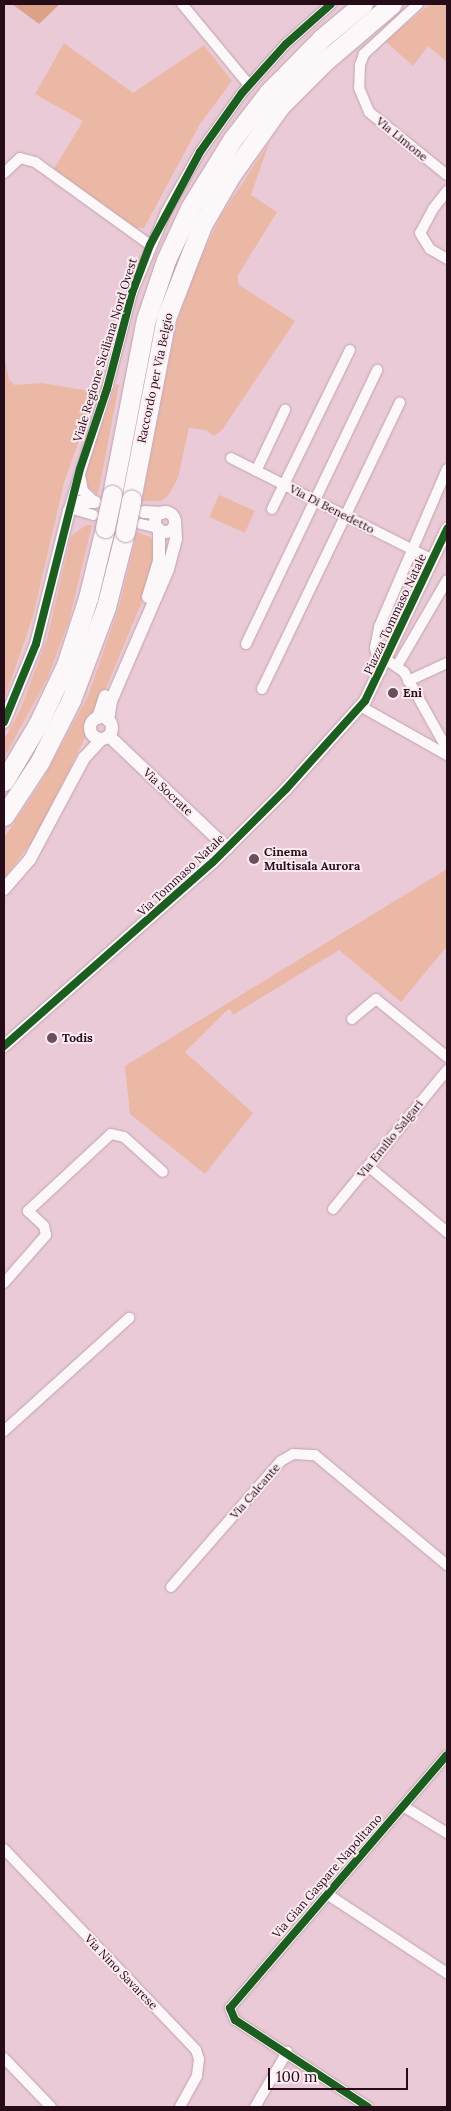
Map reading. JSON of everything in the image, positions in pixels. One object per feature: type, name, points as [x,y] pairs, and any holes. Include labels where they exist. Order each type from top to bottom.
[{"type":"highway","name":"Raccordo per Via Belgio","points":[[4,781],[53,694],[76,636],[96,570],[99,522],[103,499],[146,319],[166,260],[190,208],[232,140],[269,92],[322,38],[363,4]]},
{"type":"highway","name":"Raccordo per Via Belgio","points":[[4,816],[39,763],[72,700],[106,607],[135,517],[155,364],[175,288],[214,203],[255,139],[282,105],[339,48],[392,4]]},
{"type":"highway","points":[[282,105],[404,4]]},
{"type":"street","points":[[182,4],[248,85]]},
{"type":"street","name":"Viale Regione Siciliana Nord Ovest","points":[[4,722],[36,644],[80,469],[108,385],[132,293],[150,245],[200,152],[248,85],[286,44],[331,4]]},
{"type":"street","name":"Via Limone","points":[[418,4],[364,54],[360,65],[359,88],[369,112],[447,175]]},
{"type":"street","points":[[4,172],[20,158],[35,162],[150,245]]},
{"type":"street","points":[[447,191],[433,208],[420,234],[430,249],[447,259]]},
{"type":"street","points":[[272,509],[350,350]]},
{"type":"street","points":[[246,644],[377,370]]},
{"type":"street","points":[[262,689],[400,402]]},
{"type":"street","points":[[256,471],[286,410]]},
{"type":"street","name":"Via Di Benedetto","points":[[231,458],[433,560]]},
{"type":"street","points":[[80,469],[83,491],[103,499]]},
{"type":"street","name":"Piazza Tommaso Natale","points":[[381,672],[374,648],[379,627],[447,469]]},
{"type":"street","name":"Viale Regione Siciliana Nord Ovest","points":[[67,518],[74,505],[74,491]]},
{"type":"street","points":[[99,522],[80,512],[74,505],[103,499]]},
{"type":"street","points":[[103,719],[152,586],[161,549],[156,519],[162,513]]},
{"type":"street","points":[[103,719],[168,569],[176,539],[175,522],[170,514],[162,513],[135,517]]},
{"type":"street","points":[[135,517],[168,531],[175,522]]},
{"type":"street","name":"Piazza Tommaso Natale","points":[[392,662],[447,529]]},
{"type":"street","name":"Piazza Tommaso Natale","points":[[360,706],[381,672],[392,662],[447,580]]},
{"type":"street","points":[[392,662],[408,681],[447,749]]},
{"type":"street","points":[[408,681],[447,663]]},
{"type":"street","points":[[360,706],[447,755]]},
{"type":"street","name":"Via Tommaso Natale","points":[[4,1046],[82,975],[148,922],[227,848],[286,789],[360,706]]},
{"type":"street","points":[[4,889],[30,859],[84,758],[105,738],[112,726],[103,719]]},
{"type":"street","name":"Via Socrate","points":[[103,719],[92,722],[90,731],[105,738],[227,848]]},
{"type":"street","points":[[352,1018],[376,999],[447,1057]]},
{"type":"street","name":"Via Emilio Salgari","points":[[333,1209],[447,1070]]},
{"type":"street","points":[[4,1283],[46,1235],[44,1226],[28,1211],[111,1134],[124,1138],[163,1172]]},
{"type":"street","points":[[368,1166],[447,1232]]},
{"type":"street","points":[[4,1431],[129,1318]]},
{"type":"street","name":"Via Calcante","points":[[172,1588],[281,1461],[293,1454],[315,1455],[447,1565]]},
{"type":"street","name":"Via Gian Gaspare Napolitano","points":[[287,2052],[231,2015],[232,2005],[447,1755]]},
{"type":"street","points":[[403,1806],[447,1833]]},
{"type":"street","name":"Via Nino Savarese","points":[[4,1849],[196,2050],[198,2059],[197,2076],[180,2107]]},
{"type":"street","points":[[327,1894],[447,1973]]},
{"type":"street","points":[[255,2107],[287,2052],[368,2107]]},
{"type":"street","points":[[4,2058],[51,2107]]},
{"type":"shaded area","points":[[12,4],[60,4],[39,24]]},
{"type":"shaded area","points":[[430,4],[447,4],[447,62],[428,46],[413,66],[385,41]]},
{"type":"shaded area","points":[[64,43],[133,93],[204,45],[232,81],[200,124],[144,228],[136,228],[54,169],[83,121],[35,94]]},
{"type":"shaded area","points":[[269,143],[251,195],[277,212],[238,275],[238,284],[295,321],[222,430],[214,436],[206,430],[189,428],[178,478],[168,496],[161,501],[142,501],[176,326],[197,266],[220,217]]},
{"type":"shaded area","points":[[4,354],[9,380],[15,385],[42,383],[96,392],[64,483],[33,617],[4,700]]},
{"type":"shaded area","points":[[116,384],[119,385],[98,495],[89,488],[85,473]]},
{"type":"shaded area","points":[[219,495],[255,511],[245,533],[209,517]]},
{"type":"shaded area","points":[[86,525],[92,525],[69,621],[48,677],[4,758],[4,740],[20,710],[47,639],[71,536]]},
{"type":"shaded area","points":[[137,532],[150,537],[157,547],[149,585],[86,736],[38,833],[4,879],[4,838],[42,781],[88,696],[119,607]]},
{"type":"shaded area","points":[[447,869],[447,946],[401,1002],[339,950],[233,1015],[230,1009],[225,1012],[185,1052],[253,1113],[205,1174],[130,1114],[125,1066]]},
{"type":"cycle path","points":[[4,722],[36,644],[80,469],[107,389],[132,293],[150,245],[200,152],[242,93],[286,44],[331,4]]},
{"type":"cycle path","points":[[4,1046],[213,862],[286,789],[365,701],[447,529]]},
{"type":"cycle path","points":[[368,2107],[235,2020],[230,2008],[447,1755]]},
{"type":"place","name":"Eni","points":[[393,693]]},
{"type":"place","name":"Cinema Multisala Aurora","points":[[254,859]]},
{"type":"place","name":"Todis","points":[[52,1038]]}]
